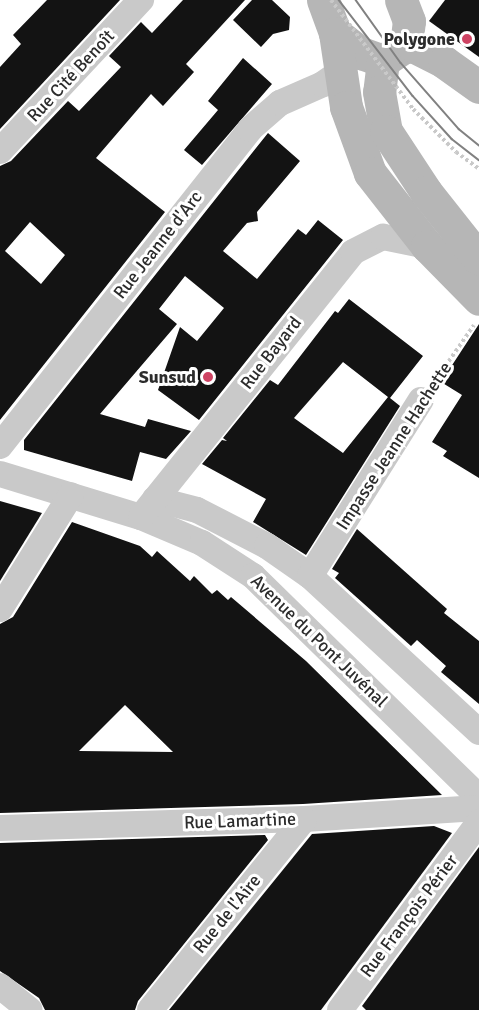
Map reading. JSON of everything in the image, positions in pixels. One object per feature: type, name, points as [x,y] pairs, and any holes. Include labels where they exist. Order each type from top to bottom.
[{"type":"street","name":"Rue Cité Benoît","points":[[0,151],[141,0]]},
{"type":"street","points":[[323,0],[335,33],[346,107],[370,174],[427,246],[479,299]]},
{"type":"street","points":[[401,0],[409,21],[393,54],[379,92],[386,131],[426,192],[479,259]]},
{"type":"street","points":[[335,33],[361,53],[393,54],[413,46],[444,62],[479,87]]},
{"type":"street","name":"Rue Jeanne d'Arc","points":[[0,446],[250,129],[280,103],[323,84],[340,72]]},
{"type":"street","name":"Rue Bayard","points":[[148,508],[353,252],[383,237],[427,246]]},
{"type":"street","name":"Impasse Jeanne Hachette","points":[[310,576],[421,399]]},
{"type":"street","name":"Avenue du Pont Juvénal","points":[[0,474],[71,495],[148,508],[197,510],[267,546],[310,576],[479,732]]},
{"type":"street","points":[[0,609],[71,495]]},
{"type":"street","name":"Avenue du Pont Juvénal","points":[[148,508],[253,576],[479,797]]},
{"type":"street","name":"Rue Lamartine","points":[[0,828],[304,819],[479,808]]},
{"type":"street","name":"Rue de l'Aire","points":[[150,1010],[304,819]]},
{"type":"street","name":"Rue François Périer","points":[[340,1010],[479,822]]},
{"type":"street","points":[[0,986],[30,1010]]},
{"type":"path","points":[[331,0],[419,116],[479,169]]},
{"type":"path","name":"Impasse Jeanne Hachette","points":[[421,399],[479,317]]},
{"type":"building","points":[[47,0],[120,0],[0,129],[0,67],[21,44],[13,35]]},
{"type":"building","points":[[183,0],[245,0],[186,64],[194,72],[163,106],[151,94],[96,158],[165,212],[0,420],[0,166],[11,161],[68,101],[79,111],[121,67],[109,56],[141,22],[152,33]],"holes":[[[30,222],[65,255],[41,284],[5,251]]]},
{"type":"building","points":[[252,0],[272,0],[290,17],[289,30],[273,34],[261,47],[233,20]]},
{"type":"building","name":"Polygone","points":[[445,0],[479,0],[479,57],[429,21]]},
{"type":"building","points":[[243,58],[272,84],[202,165],[184,150],[218,110],[208,101]]},
{"type":"building","points":[[268,133],[300,161],[257,212],[258,221],[247,223],[223,251],[257,279],[298,229],[306,235],[318,220],[343,240],[199,420],[158,390],[180,327],[197,341],[224,308],[185,276],[159,309],[177,324],[100,414],[145,427],[148,419],[191,431],[166,459],[140,452],[132,481],[24,450],[24,440]]},
{"type":"building","points":[[349,299],[423,356],[390,398],[400,406],[306,555],[253,522],[266,499],[202,464],[222,440],[227,441],[223,438],[270,380],[278,385],[335,311],[338,313]],"holes":[[[343,362],[388,397],[343,453],[294,418]]]},
{"type":"building","points":[[479,324],[479,478],[443,456],[447,451],[432,442],[462,395],[441,382]]},
{"type":"building","points":[[0,501],[42,513],[0,581]]},
{"type":"building","points":[[72,522],[140,546],[152,557],[157,551],[190,581],[194,576],[212,594],[217,590],[228,600],[231,597],[306,661],[442,795],[303,804],[0,813],[0,624],[13,617]],"holes":[[[125,705],[173,752],[79,751]]]},
{"type":"building","points":[[357,529],[447,609],[444,613],[479,641],[479,704],[441,672],[446,666],[417,640],[411,646],[335,578],[339,573],[332,569]]},
{"type":"building","points":[[434,826],[452,833],[321,1010],[169,1010],[312,834]]},
{"type":"building","points":[[265,835],[268,840],[138,1001],[135,1010],[45,1010],[39,998],[0,971],[0,843]]},
{"type":"building","points":[[479,847],[479,1010],[366,1010],[362,1006]]},
{"type":"tram line","points":[[339,0],[413,96],[452,139],[479,160]]},
{"type":"tram line","points":[[356,0],[401,63],[459,129],[479,145]]},
{"type":"place","name":"Polygone","points":[[467,39]]},
{"type":"place","name":"Sunsud","points":[[208,377]]}]
